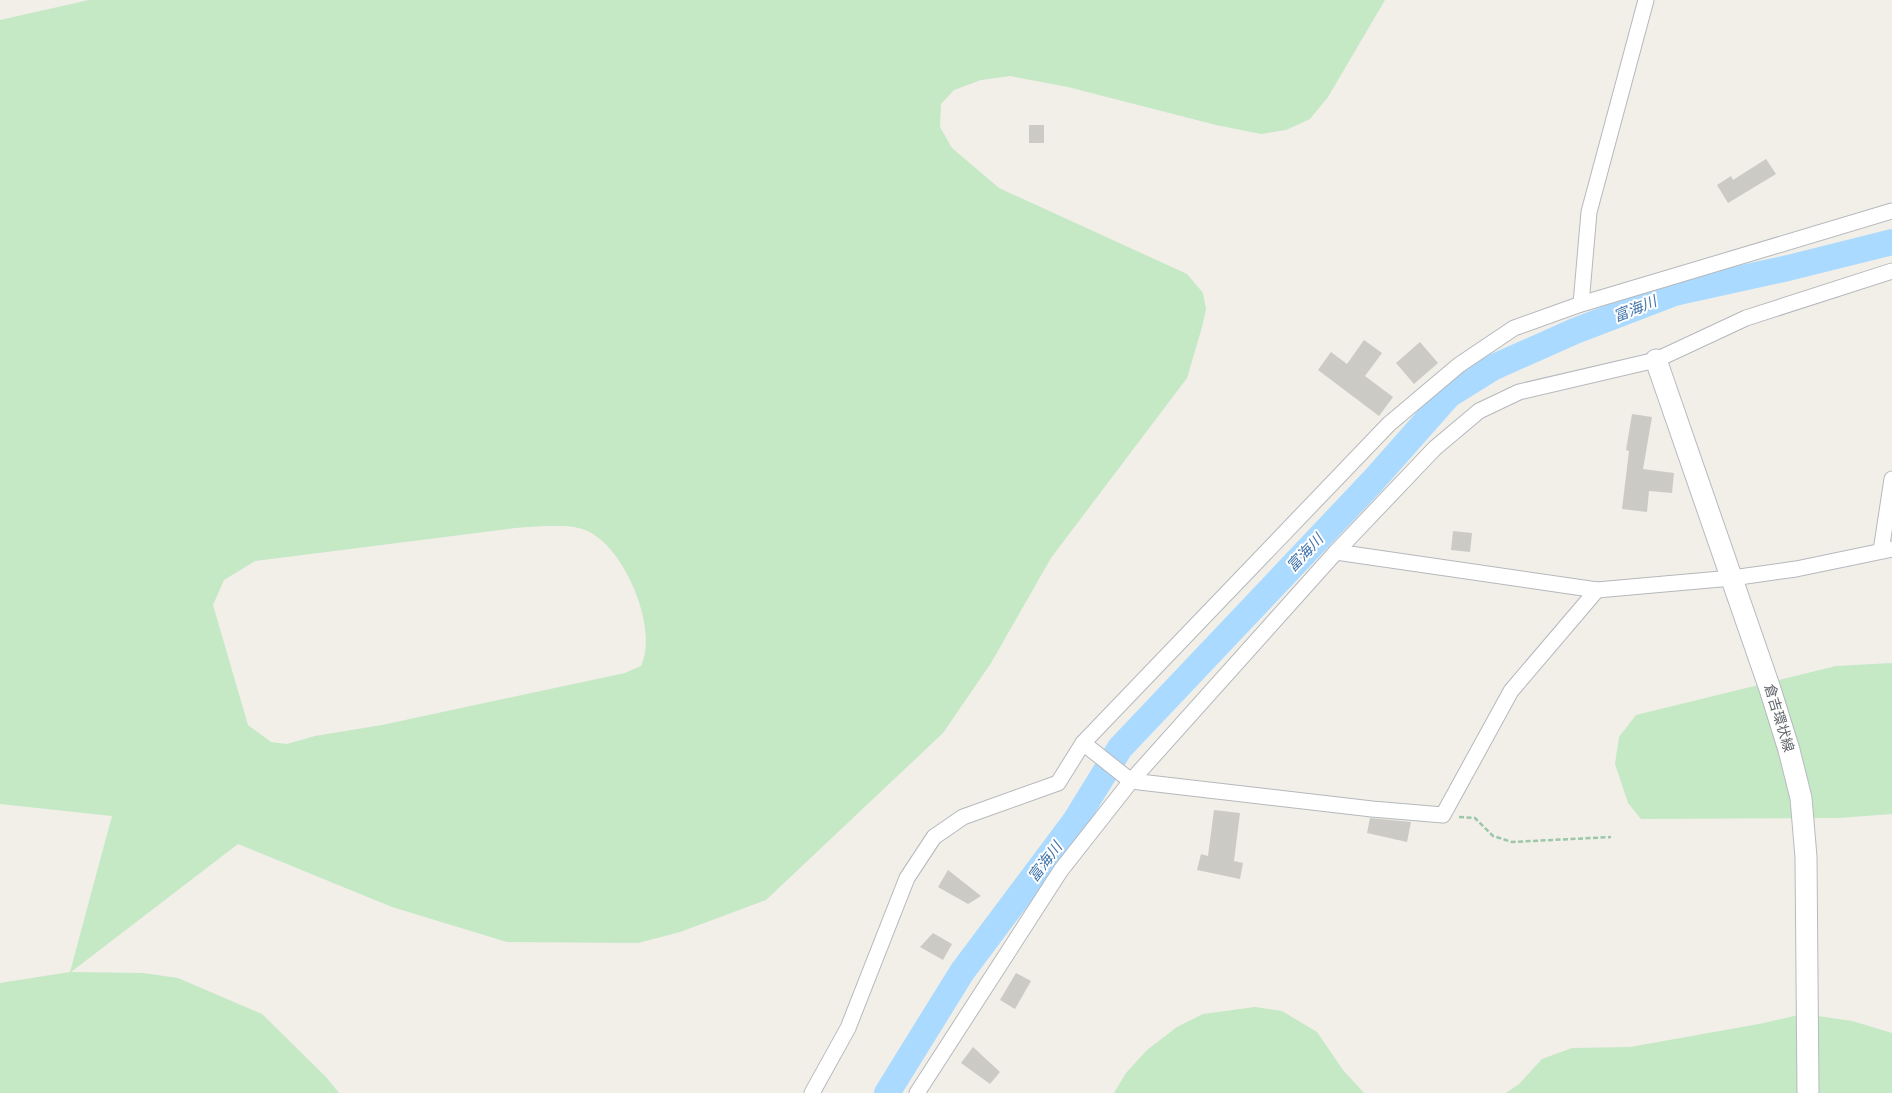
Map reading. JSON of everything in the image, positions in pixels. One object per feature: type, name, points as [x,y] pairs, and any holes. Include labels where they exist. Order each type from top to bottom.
[{"type":"main road","name":"倉吉環状線","points":[[1656,360],[1773,698],[1790,750],[1801,798],[1806,858],[1808,1093]]},
{"type":"street","points":[[1581,304],[1589,212],[1646,0]]},
{"type":"street","points":[[812,1093],[848,1028],[907,878],[934,837],[963,817],[1058,783],[1085,745],[1388,424],[1459,365],[1514,328],[1581,304],[1892,211]]},
{"type":"street","points":[[917,1093],[1060,870],[1129,778],[1336,552],[1435,448],[1479,411],[1519,392],[1656,360],[1746,318],[1892,271]]},
{"type":"street","points":[[1336,552],[1597,590],[1732,578],[1796,569],[1887,550],[1892,479]]},
{"type":"street","points":[[1085,745],[1129,778],[1372,809],[1443,815],[1511,691],[1597,590]]},
{"type":"path","points":[[1443,815],[1475,818],[1493,836],[1512,842],[1611,837]]},
{"type":"green space","points":[[89,0],[1385,0],[1328,97],[1310,119],[1286,130],[1261,134],[1216,125],[1068,87],[1010,76],[981,80],[954,90],[941,104],[940,127],[952,148],[999,188],[1187,274],[1203,293],[1206,309],[1187,378],[1051,558],[991,663],[943,733],[766,900],[680,932],[638,943],[507,942],[392,907],[238,844],[71,972],[143,973],[178,978],[262,1014],[326,1077],[339,1093],[0,1093],[0,983],[70,972],[112,816],[0,804],[0,20]],"holes":[[[571,526],[590,532],[608,546],[619,561],[629,577],[643,615],[646,634],[645,651],[641,666],[625,673],[382,725],[315,736],[287,744],[271,742],[248,725],[213,605],[224,580],[255,561],[515,528]]]},
{"type":"green space","points":[[1892,663],[1892,814],[1838,818],[1641,819],[1628,803],[1615,764],[1619,737],[1636,715],[1836,666]]},
{"type":"green space","points":[[1255,1007],[1282,1011],[1317,1032],[1343,1070],[1364,1093],[1114,1093],[1126,1073],[1147,1050],[1177,1027],[1203,1014]]},
{"type":"green space","points":[[1811,1015],[1852,1021],[1892,1033],[1892,1093],[1506,1093],[1519,1084],[1542,1059],[1572,1048],[1630,1047],[1794,1016]]},
{"type":"building","points":[[1029,125],[1044,125],[1044,143],[1029,143]]},
{"type":"building","points":[[1766,159],[1776,174],[1728,203],[1717,185],[1731,176],[1733,180]]},
{"type":"building","points":[[1364,340],[1382,353],[1365,376],[1393,397],[1379,416],[1318,370],[1331,352],[1347,364]]},
{"type":"building","points":[[1420,342],[1438,363],[1414,384],[1396,363]]},
{"type":"building","points":[[1632,414],[1652,417],[1643,469],[1674,473],[1672,493],[1649,491],[1647,512],[1622,509],[1629,451],[1626,450]]},
{"type":"building","points":[[1453,531],[1472,533],[1470,552],[1451,550]]},
{"type":"building","points":[[1214,810],[1240,813],[1234,861],[1243,863],[1240,879],[1197,870],[1201,854],[1208,856]]},
{"type":"building","points":[[1370,818],[1411,822],[1407,842],[1367,833]]},
{"type":"building","points":[[948,870],[981,896],[968,904],[938,887]]},
{"type":"building","points":[[933,933],[952,944],[943,960],[920,947]]},
{"type":"building","points":[[1016,973],[1031,981],[1015,1009],[1000,1000]]},
{"type":"building","points":[[973,1047],[1000,1072],[990,1084],[961,1063]]},
{"type":"waterway","name":"富海川","points":[[887,1093],[962,972],[1075,821],[1120,748],[1372,482],[1449,395],[1494,367],[1575,331],[1674,293],[1788,268],[1892,242]]}]
